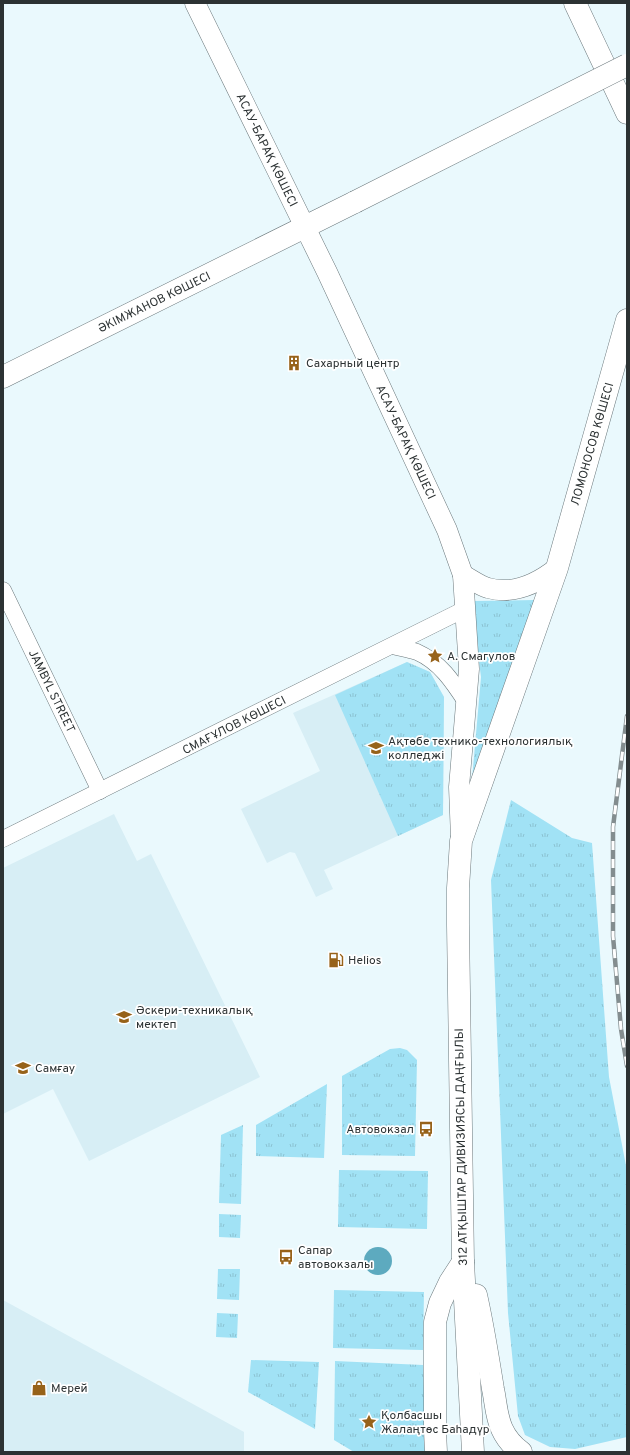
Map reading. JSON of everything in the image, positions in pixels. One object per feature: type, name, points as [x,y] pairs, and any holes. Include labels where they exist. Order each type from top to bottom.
[{"type":"main road","points":[[575,3],[627,113]]},
{"type":"main road","name":"ӘКІМЖАНОВ КӨШЕСІ","points":[[3,377],[627,65]]},
{"type":"main road","name":"ЛОМОНОСОВ КӨШЕСІ","points":[[461,831],[557,568],[627,320]]},
{"type":"main road","name":"312 АТҚЫШТАР ДИВИЗИЯСЫ ДАҢҒЫЛЫ","points":[[461,831],[458,925],[463,1262],[474,1452]]},
{"type":"main road","points":[[436,1452],[435,1322],[440,1303],[450,1282],[463,1262]]},
{"type":"main road","points":[[463,1262],[474,1287],[480,1314],[497,1416],[508,1439],[521,1452]]},
{"type":"street","name":"АСАУ-БАРАҚ КӨШЕСІ","points":[[195,3],[305,226],[447,530],[464,575],[469,669],[459,787],[461,831]]},
{"type":"street","points":[[464,575],[487,588],[502,590],[518,589],[533,583],[557,568]]},
{"type":"street","name":"JAMBYL STREET","points":[[3,590],[100,792]]},
{"type":"street","name":"СМАҒҰЛОВ КӨШЕСІ","points":[[3,839],[465,610]]},
{"type":"street","points":[[393,646],[416,651],[428,658],[442,669],[454,683],[466,702]]},
{"type":"shaded area","name":"Ақтөбе технико-технологиялық колледжі","points":[[407,662],[430,672],[444,697],[443,815],[324,870],[333,889],[316,897],[295,853],[290,852],[267,863],[241,809],[320,771],[293,713]]},
{"type":"shaded area","name":"Әскери-техникалық мектеп","points":[[114,814],[137,861],[151,854],[260,1077],[89,1161],[53,1089],[3,1114],[3,868]]},
{"type":"shaded area","points":[[378,1247],[388,1251],[392,1261],[388,1271],[378,1275],[368,1271],[364,1261],[368,1251]]},
{"type":"shaded area","points":[[3,1300],[244,1432],[244,1452],[3,1452]]},
{"type":"green space","points":[[535,600],[470,802],[481,677],[471,601]]},
{"type":"green space","name":"Ақтөбе технико-технологиялық колледжі","points":[[407,662],[430,672],[444,697],[443,815],[398,836],[335,695]]},
{"type":"green space","points":[[511,800],[572,838],[592,843],[609,1077],[627,1171],[627,1437],[575,1449],[550,1447],[525,1435],[518,1416],[508,1313],[491,880]]},
{"type":"green space","points":[[400,1048],[407,1050],[417,1060],[415,1156],[342,1155],[342,1076],[390,1049]]},
{"type":"green space","points":[[327,1084],[324,1158],[256,1156],[256,1125]]},
{"type":"green space","points":[[243,1125],[241,1204],[219,1203],[221,1135]]},
{"type":"green space","points":[[339,1170],[428,1171],[427,1229],[338,1227]]},
{"type":"green space","points":[[219,1214],[241,1215],[240,1238],[219,1237]]},
{"type":"green space","points":[[218,1269],[240,1269],[239,1300],[217,1299]]},
{"type":"green space","points":[[334,1290],[424,1292],[423,1350],[333,1348]]},
{"type":"green space","points":[[217,1313],[238,1314],[237,1338],[216,1337]]},
{"type":"green space","points":[[251,1360],[319,1362],[315,1429],[248,1392]]},
{"type":"green space","points":[[335,1361],[423,1365],[426,1452],[354,1452],[334,1440]]},
{"type":"railway","points":[[627,716],[613,827],[613,936],[621,1029],[627,1066]]},
{"type":"place","name":"Сахарный центр","points":[[294,363]]},
{"type":"place","name":"А. Смагулов","points":[[435,656]]},
{"type":"place","name":"Ақтөбе технико-технологиялық колледжі","points":[[376,748]]},
{"type":"place","name":"Helios","points":[[336,960]]},
{"type":"place","name":"Әскери-техникалық мектеп","points":[[124,1017]]},
{"type":"place","name":"Самғау","points":[[23,1068]]},
{"type":"place","name":"Автовокзал","points":[[426,1129]]},
{"type":"place","name":"Сапар автовокзалы","points":[[286,1257]]},
{"type":"place","name":"Мерей","points":[[39,1388]]},
{"type":"place","name":"Қолбасшы Жалаңтөс Баһадүр","points":[[369,1422]]}]
